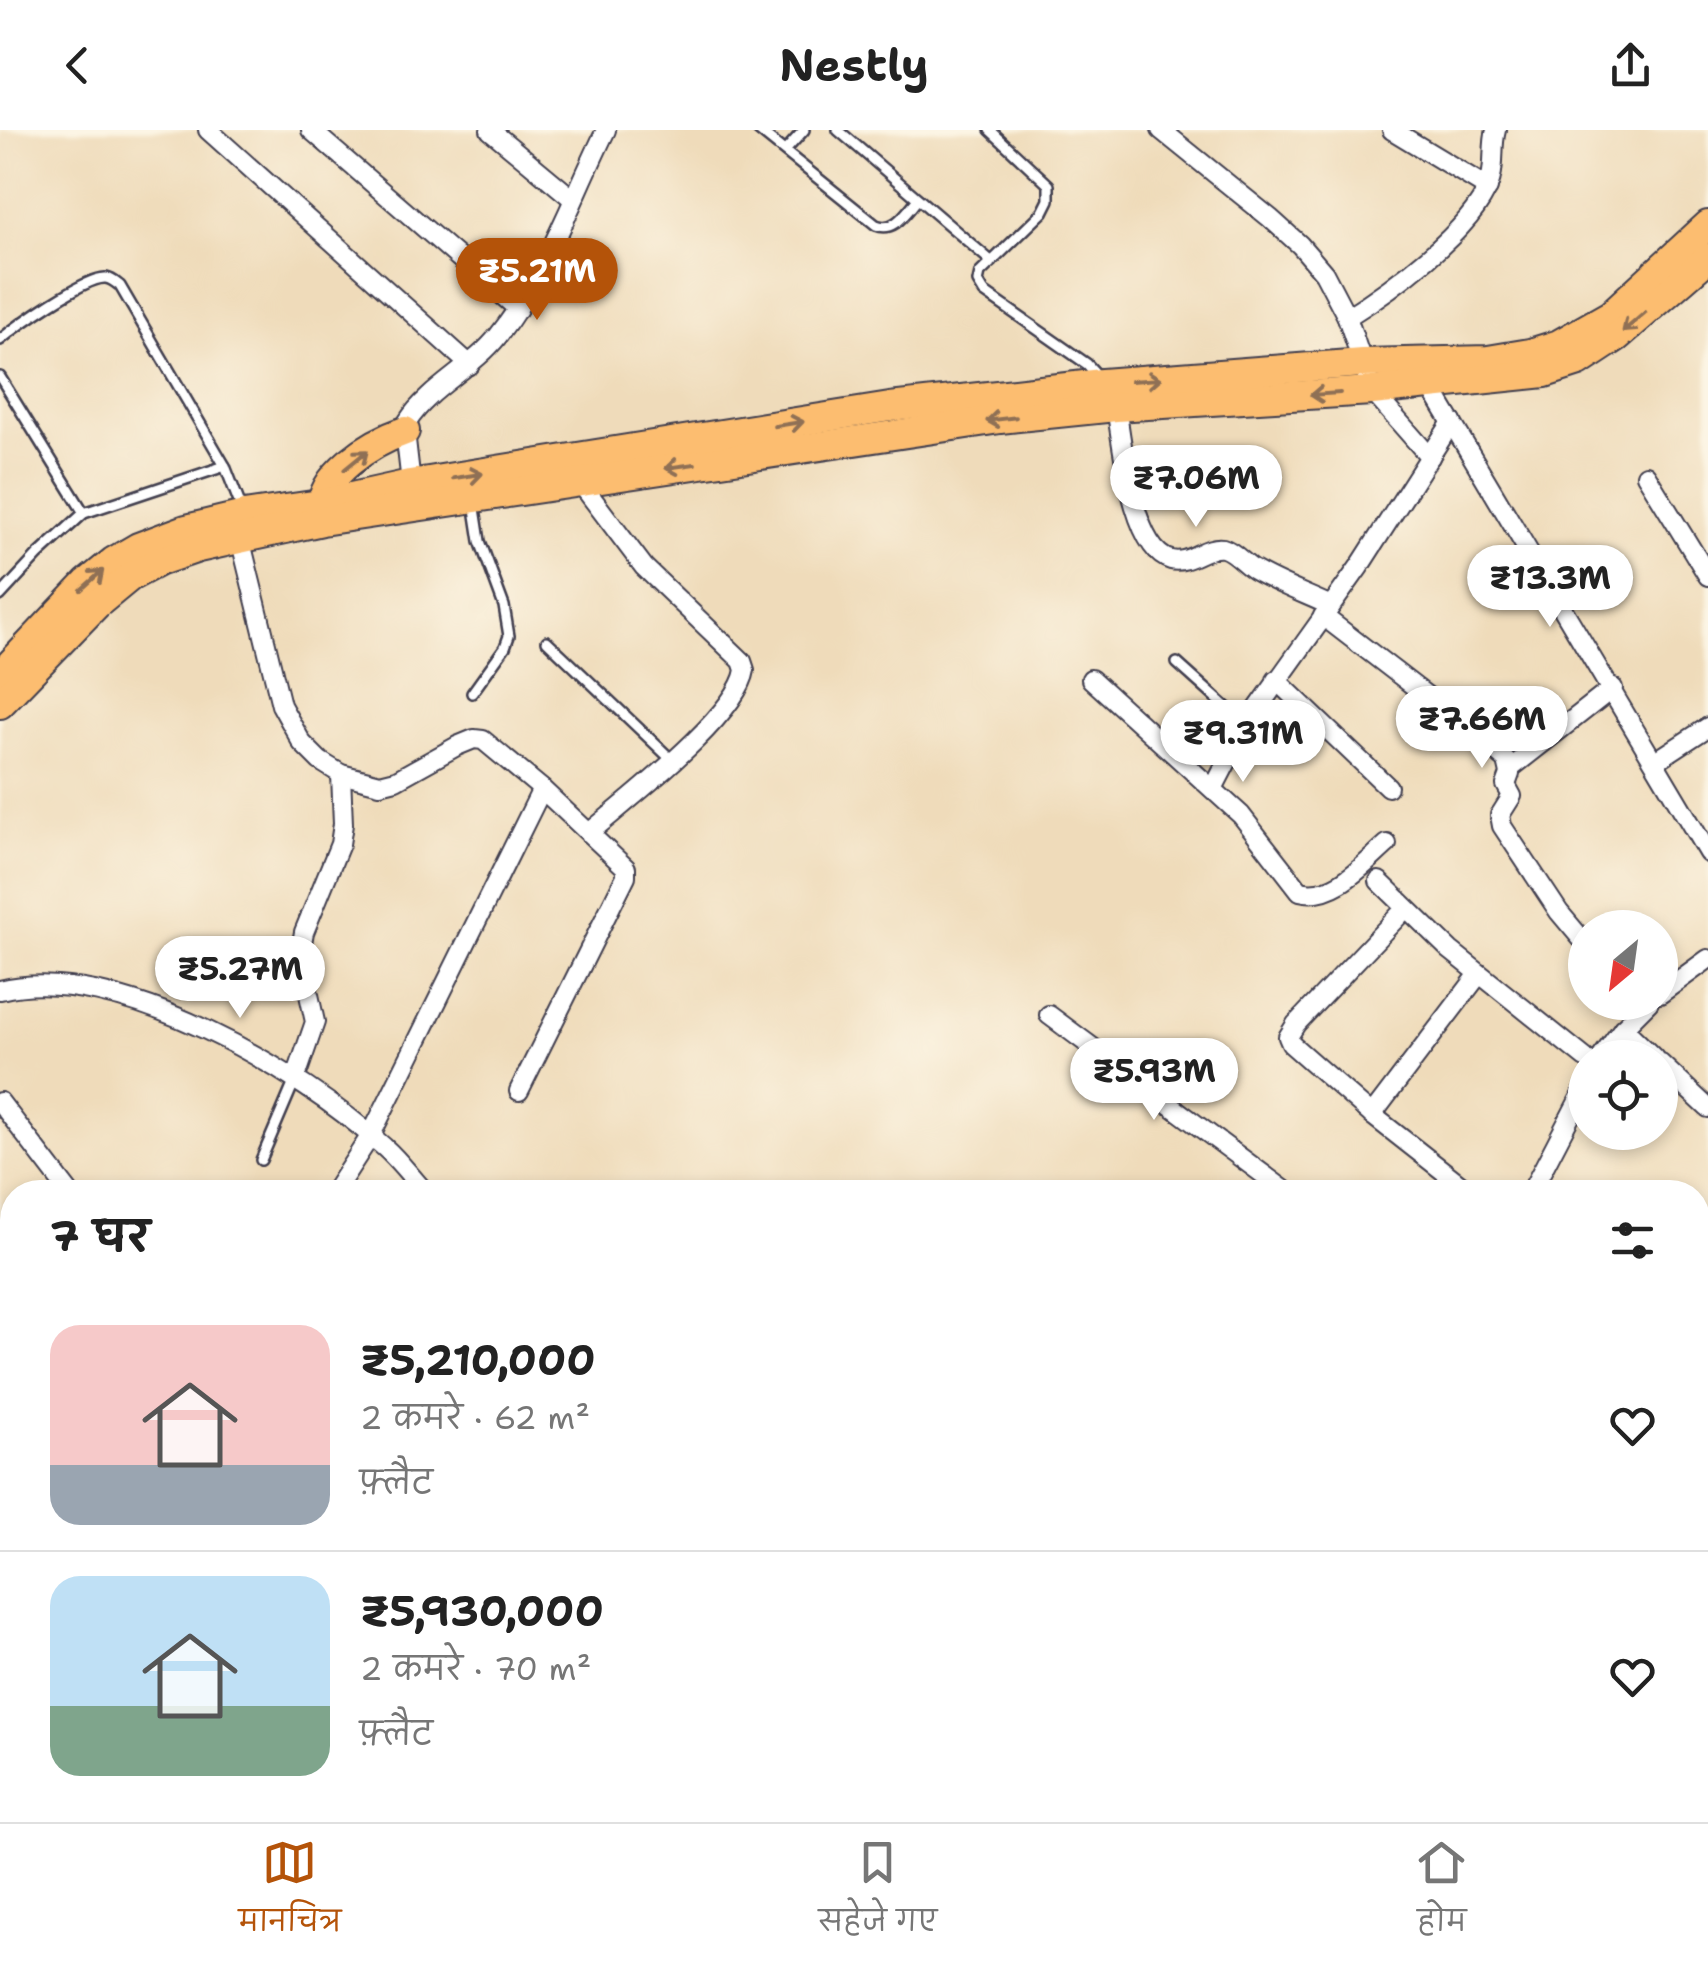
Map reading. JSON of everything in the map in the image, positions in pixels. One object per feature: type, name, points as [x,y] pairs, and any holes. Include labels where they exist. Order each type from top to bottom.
[{"type":"main road","points":[[0,675],[87,583],[114,561],[138,547],[186,529],[242,527],[890,407],[1109,395],[1372,391],[1423,374],[1559,344],[1610,315],[1708,224]]},
{"type":"main road","points":[[413,496],[473,498],[1000,419],[1109,395],[1362,363],[1423,374],[1545,373],[1578,362],[1617,337],[1708,258]]},
{"type":"main road","points":[[321,512],[330,482],[341,471],[384,438],[406,431]]},
{"type":"main road","points":[[0,704],[96,604],[130,577],[242,527]]},
{"type":"street","points":[[208,130],[470,365]]},
{"type":"street","points":[[312,130],[518,309]]},
{"type":"street","points":[[490,130],[573,199]]},
{"type":"street","points":[[413,496],[406,431],[413,413],[496,340],[518,309],[543,266],[606,130]]},
{"type":"street","points":[[1392,130],[1488,188]]},
{"type":"street","points":[[1347,317],[1419,266],[1478,204],[1488,188],[1496,130]]},
{"type":"street","points":[[1164,131],[1300,245],[1324,273],[1347,317],[1372,391],[1430,457]]},
{"type":"street","points":[[1423,374],[1708,853]]},
{"type":"street","points":[[1109,395],[1132,502],[1159,553],[1181,561],[1217,548],[1225,549],[1327,611],[1475,733],[1511,768]]},
{"type":"street","points":[[1213,789],[1246,725],[1452,422]]},
{"type":"street","points":[[1646,476],[1708,576]]},
{"type":"street","points":[[579,480],[644,567],[742,661],[746,670],[736,693],[673,762],[589,833]]},
{"type":"street","points":[[242,527],[288,723],[320,761],[341,774],[380,784],[396,780],[474,739],[494,746],[621,861],[626,876],[518,1091]]},
{"type":"street","points":[[1091,679],[1255,830],[1300,891],[1309,894],[1332,888],[1387,844]]},
{"type":"street","points":[[1276,680],[1388,787]]},
{"type":"street","points":[[1568,922],[1502,826],[1500,815],[1512,796],[1506,785],[1511,768],[1612,688]]},
{"type":"street","points":[[1656,761],[1708,727]]},
{"type":"street","points":[[295,1080],[315,1022],[300,954],[304,932],[340,844],[341,774]]},
{"type":"street","points":[[342,1180],[371,1135],[542,789]]},
{"type":"street","points":[[1378,881],[1478,974],[1568,1045]]},
{"type":"street","points":[[1405,909],[1288,1037],[1308,1062],[1455,1180]]},
{"type":"street","points":[[1678,981],[1708,959]]},
{"type":"street","points":[[1372,1116],[1478,974]]},
{"type":"street","points":[[0,990],[49,986],[92,991],[149,1007],[215,1035],[295,1080],[371,1135],[414,1180]]},
{"type":"street","points":[[1049,1015],[1271,1180]]},
{"type":"street","points":[[1614,1040],[1630,1020]]},
{"type":"street","points":[[1622,1028],[1635,1040]]},
{"type":"street","points":[[1678,1080],[1708,1108]]},
{"type":"street","points":[[0,1102],[59,1180]]},
{"type":"street","points":[[1538,1180],[1568,1121]]},
{"type":"lane","points":[[758,130],[864,217],[884,228],[892,226],[918,199]]},
{"type":"lane","points":[[784,151],[804,130]]},
{"type":"lane","points":[[838,130],[992,262]]},
{"type":"lane","points":[[990,130],[1050,185],[1050,200],[1043,212],[980,273],[978,282],[984,292],[1087,364],[1109,395]]},
{"type":"lane","points":[[0,340],[45,307],[99,278],[110,278],[120,286],[226,466],[242,527]]},
{"type":"lane","points":[[0,377],[84,512]]},
{"type":"lane","points":[[0,596],[84,512],[226,466]]},
{"type":"lane","points":[[472,693],[509,636],[504,606],[480,541],[473,498]]},
{"type":"lane","points":[[547,641],[673,762]]},
{"type":"lane","points":[[1178,663],[1246,725]]},
{"type":"lane","points":[[261,1160],[295,1080]]}]
